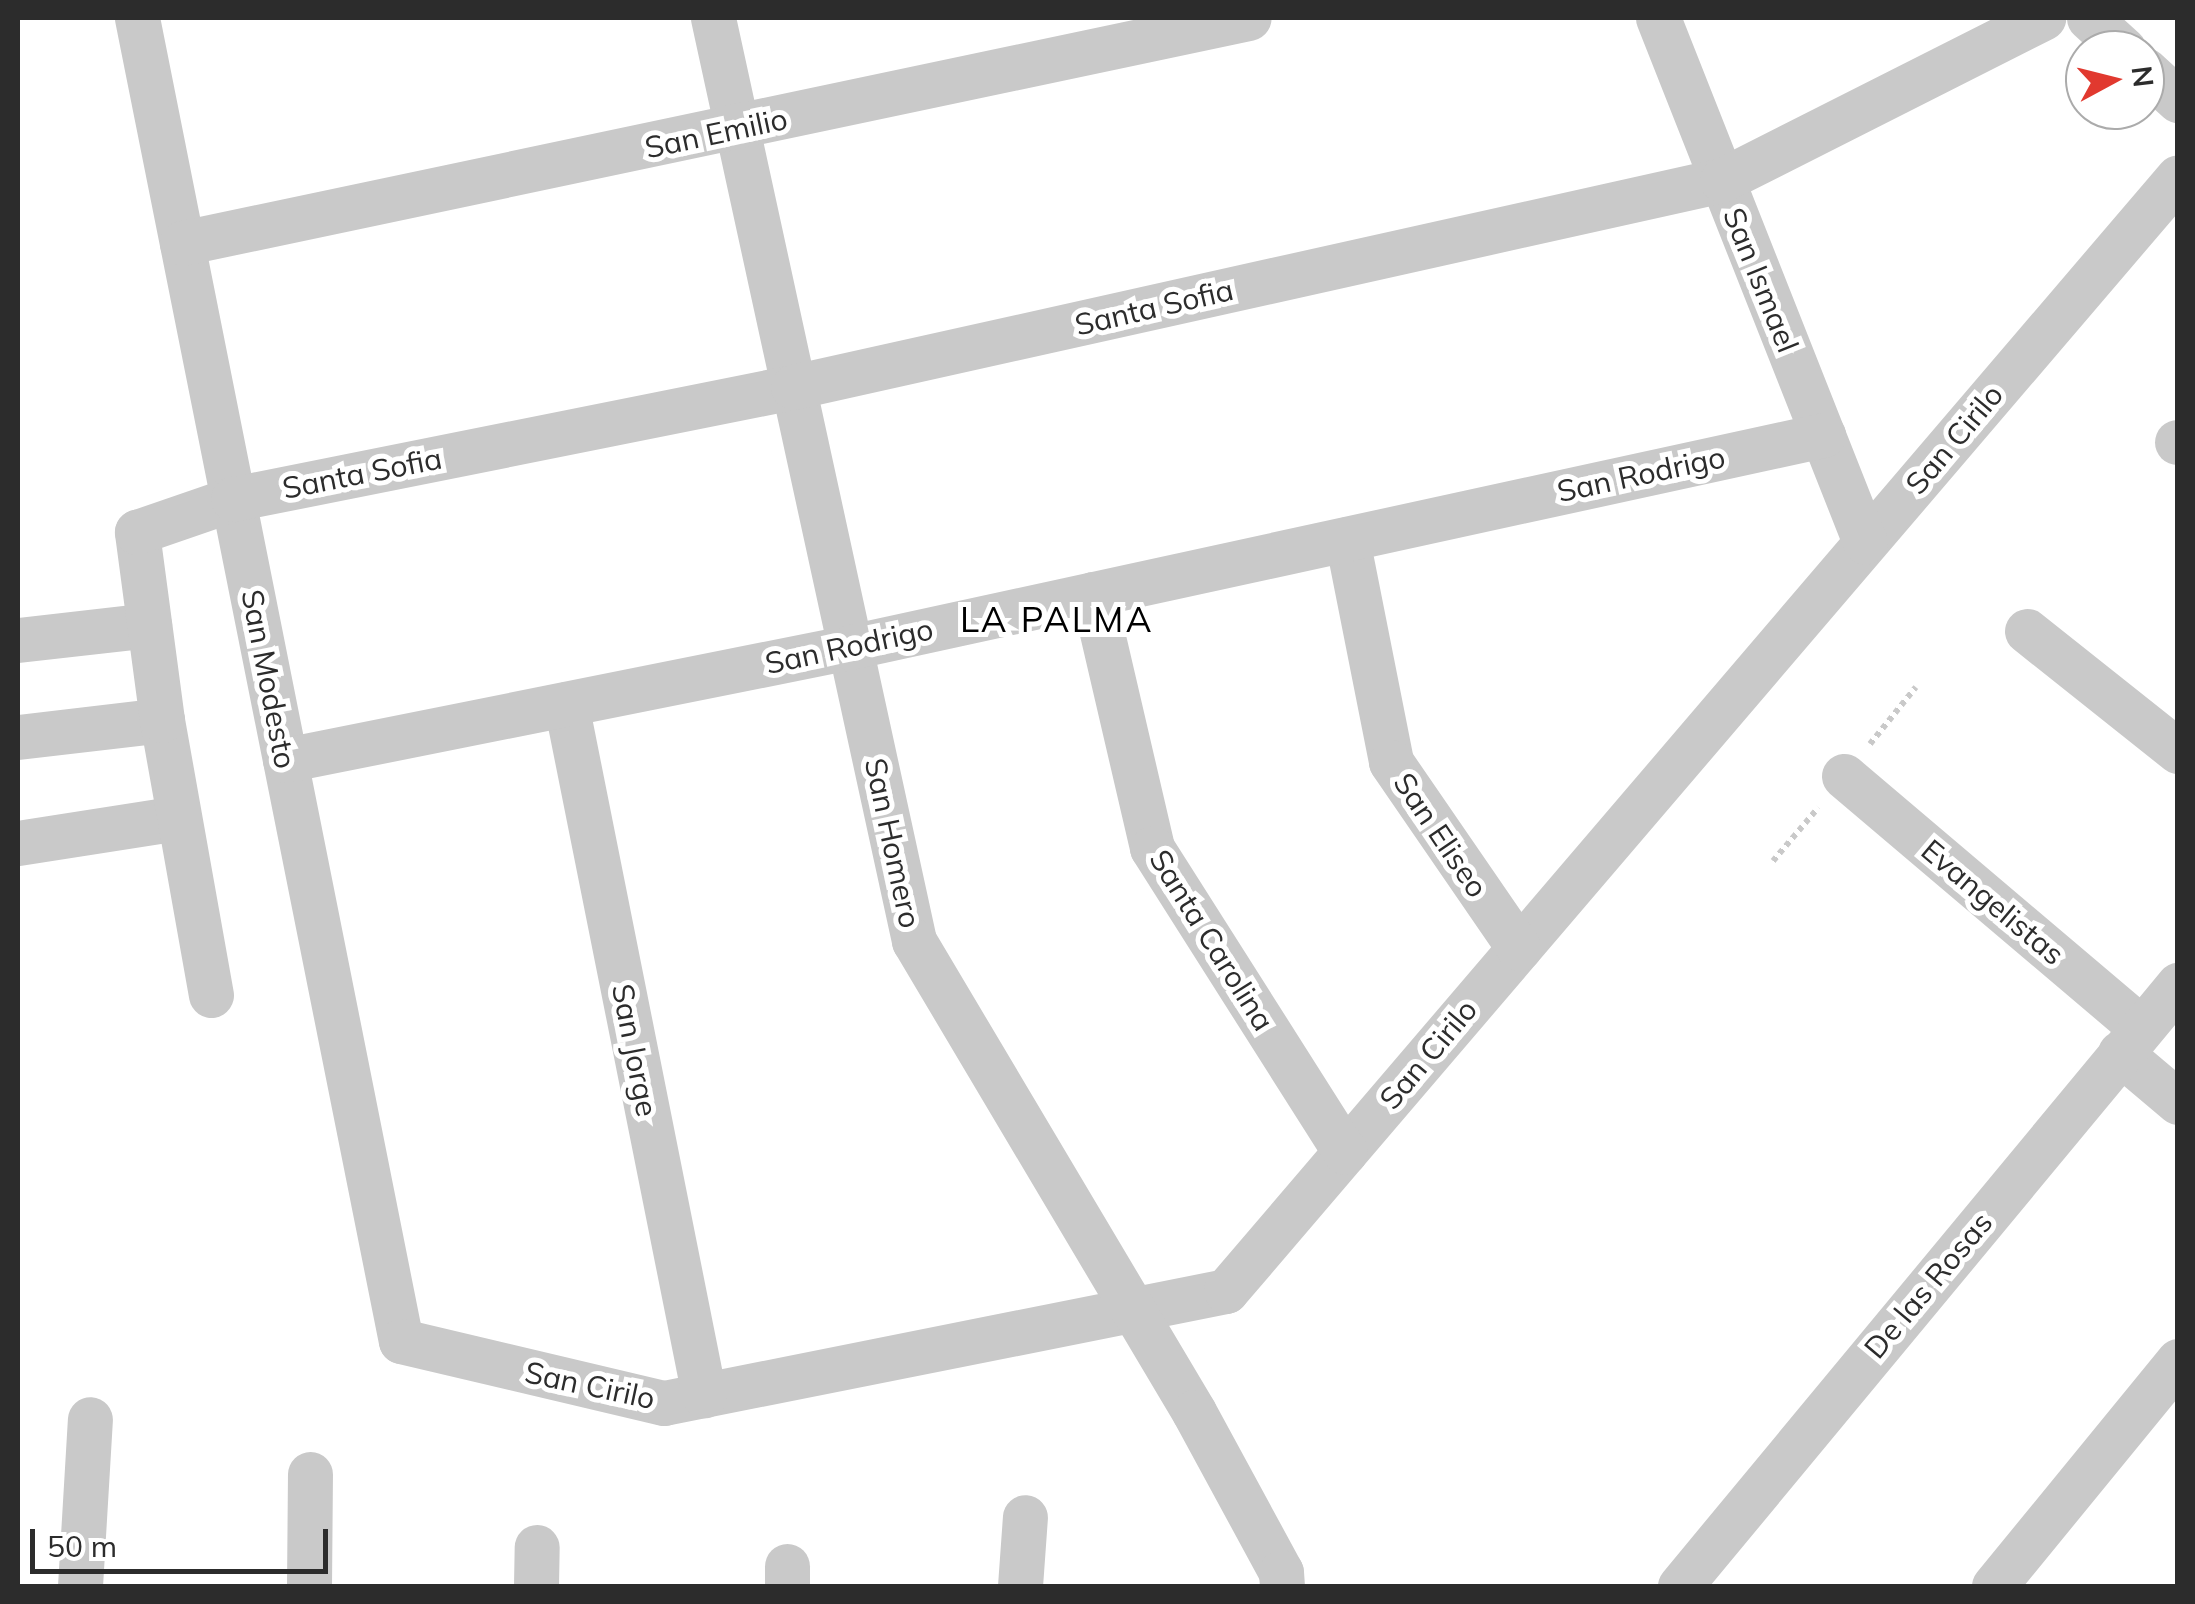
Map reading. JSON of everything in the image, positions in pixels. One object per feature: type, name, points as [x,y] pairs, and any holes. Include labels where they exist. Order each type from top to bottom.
[{"type":"street","name":"San Modesto","points":[[136,18],[401,1341]]},
{"type":"street","name":"San Homero","points":[[713,18],[914,941],[1132,1306],[1272,1556],[1282,1586]]},
{"type":"street","name":"San Emilio","points":[[182,244],[1249,18]]},
{"type":"street","name":"San Ismael","points":[[1658,18],[1865,542]]},
{"type":"street","name":"Santa Sofia","points":[[149,624],[138,532],[232,499],[793,387],[1722,180],[2043,18]]},
{"type":"street","name":"San Cirilo","points":[[401,1341],[664,1403],[1226,1290],[2178,177]]},
{"type":"street","name":"San Rodrigo","points":[[285,760],[850,647],[1822,434]]},
{"type":"street","name":"San Eliseo","points":[[1347,538],[1391,762],[1518,948]]},
{"type":"street","name":"Santa Carolina","points":[[1093,594],[1152,848],[1345,1152]]},
{"type":"street","points":[[18,640],[149,624],[178,818],[211,995]]},
{"type":"street","points":[[2027,631],[2178,751]]},
{"type":"street","name":"San Jorge","points":[[566,704],[704,1394]]},
{"type":"street","points":[[18,737],[162,720]]},
{"type":"street","name":"Evangelistas","points":[[1844,776],[2131,1040],[2178,1102]]},
{"type":"street","points":[[18,843],[178,818]]},
{"type":"street","name":"De las Rosas","points":[[1680,1586],[2178,985]]},
{"type":"street","points":[[1994,1586],[2178,1361]]},
{"type":"street","points":[[80,1586],[90,1420]]},
{"type":"street","points":[[309,1586],[310,1474]]},
{"type":"street","points":[[1020,1586],[1024,1517]]},
{"type":"district","name":"LA PALMA","points":[[1057,619]]}]
